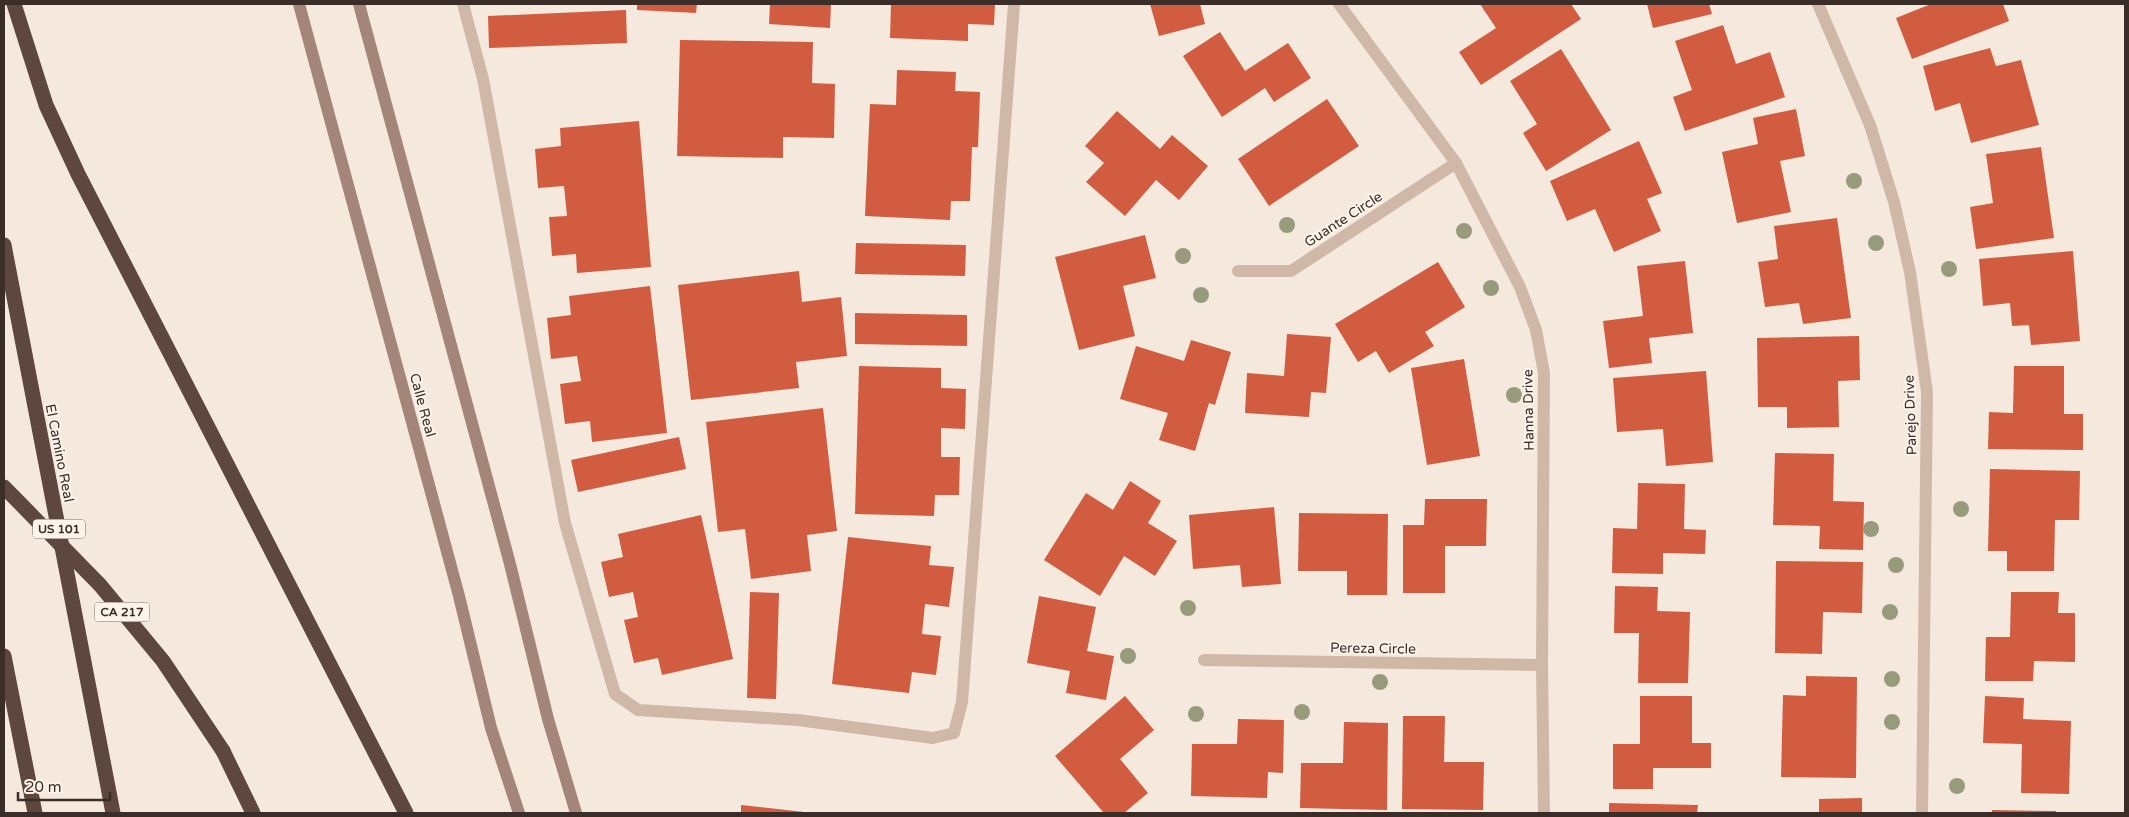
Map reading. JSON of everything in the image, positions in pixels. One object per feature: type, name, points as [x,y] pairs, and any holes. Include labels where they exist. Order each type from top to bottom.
[{"type":"highway","points":[[14,4],[46,105],[78,174],[406,813]]},
{"type":"highway","name":"El Camino Real","points":[[4,245],[113,813]]},
{"type":"highway","name":"CA 217","points":[[4,487],[100,585],[163,661],[224,751],[253,813]]},
{"type":"highway","points":[[4,656],[35,813]]},
{"type":"main road","name":"Calle Real","points":[[299,4],[456,587],[491,728],[519,813]]},
{"type":"main road","points":[[359,4],[510,564],[548,719],[576,813]]},
{"type":"street","points":[[463,4],[484,85],[565,523],[615,694],[638,710],[798,720],[933,738],[954,733],[962,702],[1014,4]]},
{"type":"street","name":"Hanna Drive","points":[[1339,4],[1456,163],[1520,287],[1536,330],[1544,372],[1542,665],[1544,813]]},
{"type":"street","name":"Parejo Drive","points":[[1818,4],[1870,125],[1894,202],[1910,272],[1928,392],[1922,813]]},
{"type":"street","name":"Guante Circle","points":[[1238,270],[1291,272],[1456,163]]},
{"type":"street","name":"Pereza Circle","points":[[1204,660],[1542,665]]},
{"type":"building","points":[[637,4],[697,4],[696,13],[637,10]]},
{"type":"building","points":[[770,4],[831,4],[830,28],[769,24]]},
{"type":"building","points":[[891,4],[995,4],[994,25],[968,24],[968,41],[890,38]]},
{"type":"building","points":[[1150,4],[1200,4],[1205,24],[1159,36]]},
{"type":"building","points":[[1480,4],[1571,4],[1581,19],[1481,85],[1459,52],[1496,28]]},
{"type":"building","points":[[1647,4],[1709,4],[1712,14],[1653,28]]},
{"type":"building","points":[[1931,4],[2003,4],[2009,21],[1912,59],[1896,18]]},
{"type":"building","points":[[626,10],[627,43],[489,48],[488,16]]},
{"type":"building","points":[[1723,25],[1736,64],[1770,52],[1785,97],[1685,131],[1673,97],[1692,90],[1675,41]]},
{"type":"building","points":[[1220,32],[1245,71],[1288,43],[1311,78],[1274,102],[1265,88],[1222,117],[1183,56]]},
{"type":"building","points":[[680,40],[813,42],[812,83],[835,84],[834,138],[783,137],[783,158],[677,156]]},
{"type":"building","points":[[1990,48],[1996,66],[2021,60],[2039,125],[1971,143],[1960,103],[1935,111],[1923,66]]},
{"type":"building","points":[[1561,49],[1611,130],[1546,171],[1523,133],[1537,124],[1510,81]]},
{"type":"building","points":[[897,70],[956,72],[955,91],[980,92],[978,147],[972,147],[970,201],[951,201],[950,220],[865,216],[870,104],[896,105]]},
{"type":"building","points":[[1327,99],[1359,146],[1269,206],[1238,159]]},
{"type":"building","points":[[1796,109],[1805,156],[1780,161],[1791,212],[1737,223],[1722,152],[1758,144],[1753,118]]},
{"type":"building","points":[[1117,111],[1160,149],[1172,135],[1208,166],[1179,200],[1156,180],[1125,216],[1086,182],[1104,163],[1085,146]]},
{"type":"building","points":[[639,121],[651,267],[577,273],[576,254],[552,256],[549,217],[567,216],[564,186],[538,188],[535,149],[561,146],[560,128]]},
{"type":"building","points":[[1639,141],[1662,193],[1647,199],[1661,231],[1614,252],[1595,209],[1567,221],[1550,181]]},
{"type":"building","points":[[2041,147],[2054,238],[1976,249],[1970,207],[1993,203],[1986,154]]},
{"type":"building","points":[[1837,218],[1851,318],[1803,324],[1799,303],[1765,307],[1758,262],[1778,259],[1774,226]]},
{"type":"building","points":[[1145,235],[1156,278],[1123,286],[1135,336],[1079,350],[1055,257]]},
{"type":"building","points":[[856,243],[966,245],[965,276],[855,274]]},
{"type":"building","points":[[2073,251],[2080,341],[2031,345],[2029,325],[2012,326],[2010,303],[1983,306],[1979,259]]},
{"type":"building","points":[[1685,261],[1693,333],[1649,338],[1652,363],[1609,368],[1603,321],[1643,316],[1637,266]]},
{"type":"building","points":[[1438,262],[1465,307],[1425,332],[1434,346],[1389,373],[1376,351],[1358,362],[1335,324]]},
{"type":"building","points":[[799,271],[802,302],[841,297],[847,356],[796,362],[799,388],[691,400],[678,285]]},
{"type":"building","points":[[650,286],[667,433],[592,442],[590,421],[565,424],[560,384],[581,381],[577,356],[551,359],[547,318],[571,315],[569,296]]},
{"type":"building","points":[[855,313],[967,315],[967,346],[855,344]]},
{"type":"building","points":[[1287,334],[1331,337],[1326,393],[1311,392],[1309,417],[1245,413],[1247,373],[1284,376]]},
{"type":"building","points":[[1859,336],[1860,380],[1838,381],[1839,427],[1787,428],[1787,407],[1758,407],[1757,338]]},
{"type":"building","points":[[1191,340],[1231,352],[1215,405],[1209,403],[1195,451],[1159,440],[1168,413],[1120,399],[1136,346],[1184,361]]},
{"type":"building","points":[[1464,359],[1480,456],[1427,465],[1411,368]]},
{"type":"building","points":[[859,366],[941,368],[941,388],[966,389],[965,429],[941,428],[941,457],[960,457],[959,495],[935,495],[934,516],[855,514]]},
{"type":"building","points":[[2014,366],[2064,366],[2064,414],[2083,414],[2083,450],[1988,449],[1989,412],[2013,413]]},
{"type":"building","points":[[1706,371],[1713,462],[1666,466],[1663,429],[1617,432],[1613,378]]},
{"type":"building","points":[[823,408],[837,531],[807,535],[811,571],[751,579],[745,529],[718,532],[706,422]]},
{"type":"building","points":[[679,437],[686,469],[578,492],[571,460]]},
{"type":"building","points":[[1775,453],[1834,454],[1833,501],[1864,502],[1863,550],[1819,549],[1820,526],[1773,525]]},
{"type":"building","points":[[1990,469],[2080,471],[2079,520],[2055,520],[2054,571],[2007,571],[2007,551],[1988,551]]},
{"type":"building","points":[[1130,481],[1161,501],[1148,523],[1177,541],[1155,576],[1124,556],[1100,596],[1044,560],[1086,493],[1113,510]]},
{"type":"building","points":[[1638,483],[1685,484],[1684,529],[1706,530],[1705,554],[1663,553],[1663,574],[1612,573],[1613,528],[1637,529]]},
{"type":"building","points":[[1425,499],[1487,499],[1486,546],[1445,546],[1445,593],[1403,593],[1403,525],[1424,525]]},
{"type":"building","points":[[1274,507],[1281,584],[1242,587],[1240,565],[1193,569],[1189,515]]},
{"type":"building","points":[[1299,513],[1388,514],[1387,595],[1347,595],[1347,571],[1298,571]]},
{"type":"building","points":[[701,515],[733,659],[662,675],[658,658],[634,663],[624,620],[638,617],[633,592],[609,597],[601,562],[623,557],[618,534]]},
{"type":"building","points":[[848,537],[931,546],[929,565],[954,567],[949,607],[925,604],[922,634],[941,636],[936,675],[912,672],[909,693],[832,684]]},
{"type":"building","points":[[1776,561],[1863,562],[1862,613],[1823,612],[1822,654],[1775,653]]},
{"type":"building","points":[[1615,586],[1658,587],[1657,611],[1690,612],[1688,683],[1638,683],[1639,633],[1614,633]]},
{"type":"building","points":[[750,592],[779,593],[776,699],[747,698]]},
{"type":"building","points":[[2011,592],[2059,592],[2058,613],[2075,613],[2075,662],[2034,661],[2033,681],[1985,681],[1986,637],[2010,637]]},
{"type":"building","points":[[1039,596],[1096,607],[1087,651],[1114,656],[1106,700],[1066,693],[1070,671],[1027,663]]},
{"type":"building","points":[[1806,676],[1857,677],[1856,778],[1781,777],[1783,695],[1806,696]]},
{"type":"building","points":[[1125,696],[1154,730],[1120,759],[1148,793],[1124,813],[1104,813],[1055,756]]},
{"type":"building","points":[[1640,696],[1692,696],[1692,743],[1711,743],[1711,768],[1653,768],[1653,789],[1613,789],[1613,744],[1640,744]]},
{"type":"building","points":[[1985,696],[2024,698],[2023,719],[2071,721],[2069,794],[2021,793],[2022,744],[1983,743]]},
{"type":"building","points":[[1403,716],[1445,716],[1444,762],[1484,762],[1483,810],[1402,809]]},
{"type":"building","points":[[1238,719],[1284,720],[1283,773],[1268,772],[1267,798],[1191,796],[1192,744],[1237,744]]},
{"type":"building","points":[[1344,722],[1388,723],[1387,810],[1300,808],[1301,763],[1343,763]]},
{"type":"building","points":[[1862,798],[1862,813],[1819,813],[1819,799]]},
{"type":"building","points":[[1609,803],[1698,805],[1697,813],[1609,813]]},
{"type":"building","points":[[741,805],[804,812],[804,813],[741,813]]},
{"type":"building","points":[[1992,810],[2056,811],[2056,813],[1992,813]]}]
